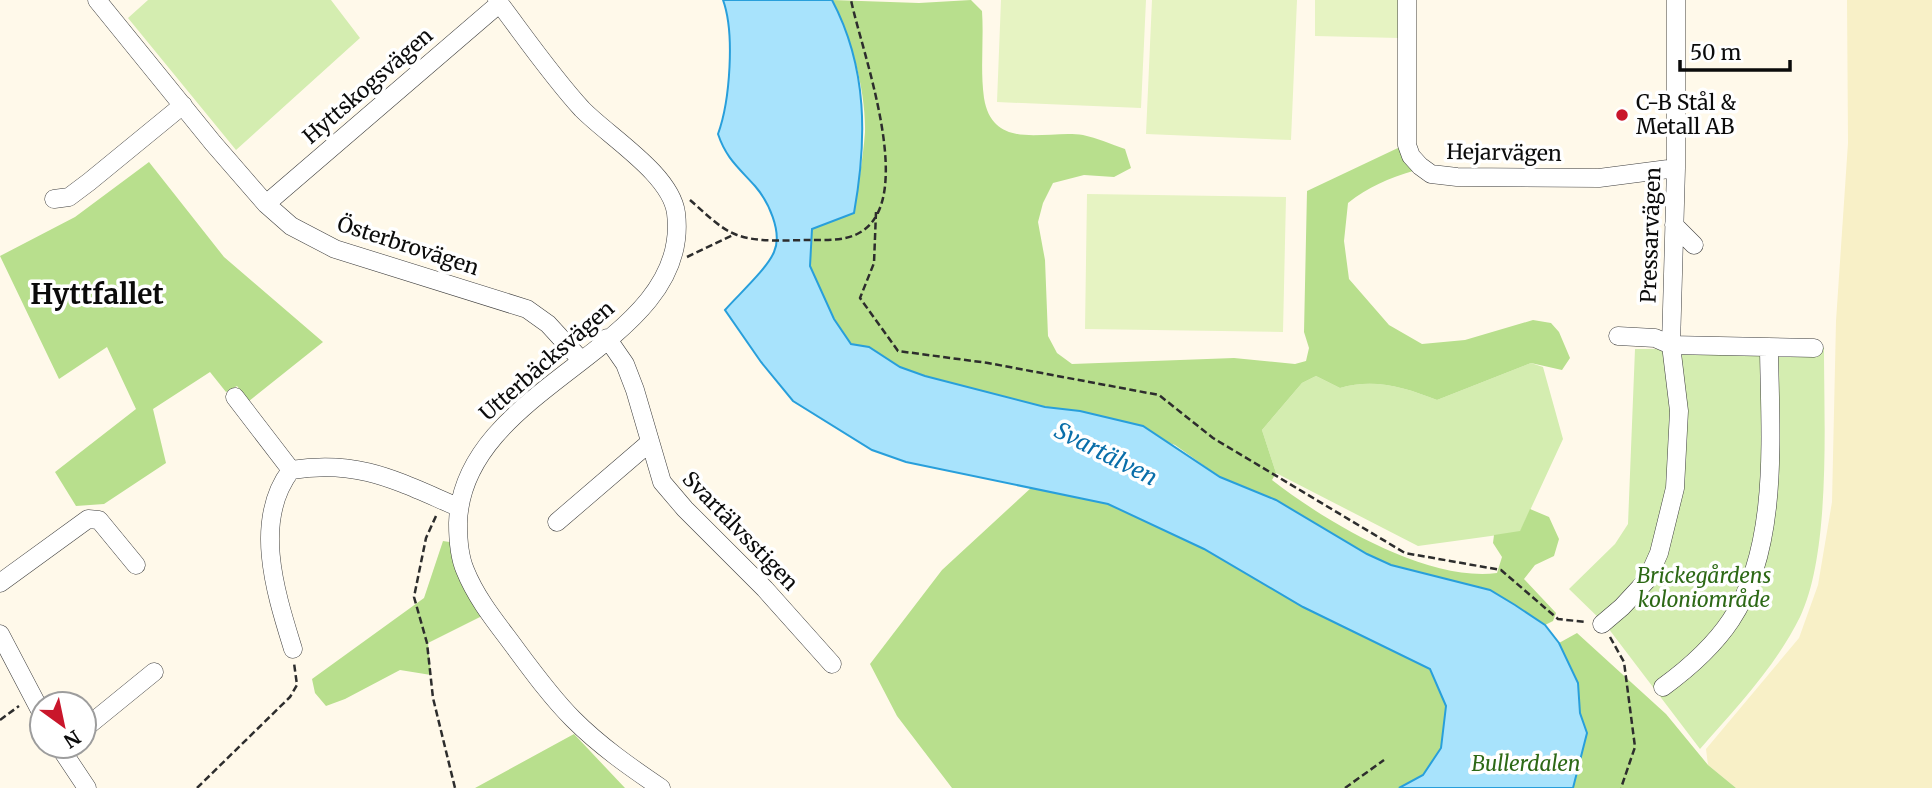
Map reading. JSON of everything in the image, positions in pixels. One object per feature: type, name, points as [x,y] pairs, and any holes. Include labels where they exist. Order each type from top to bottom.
[{"type":"street","name":"Österbrovägen","points":[[97,0],[267,204],[291,226],[335,249],[527,309],[548,324],[581,360]]},
{"type":"street","name":"Hejarvägen","points":[[1407,0],[1407,145],[1410,156],[1431,174],[1457,177],[1599,178],[1676,168]]},
{"type":"street","name":"Pressarvägen","points":[[1602,624],[1647,580],[1659,554],[1671,508],[1678,462],[1679,411],[1671,345],[1676,168],[1676,0]]},
{"type":"street","name":"Hyttskogsvägen","points":[[267,204],[499,2]]},
{"type":"street","name":"Utterbäcksvägen","points":[[499,2],[582,109],[661,183],[676,210],[674,253],[657,292],[492,438],[477,459],[451,503],[464,569],[483,604],[572,718],[607,750],[661,788]]},
{"type":"street","points":[[54,199],[69,197],[89,183],[183,105]]},
{"type":"street","points":[[1674,225],[1694,245]]},
{"type":"street","points":[[1618,336],[1654,338],[1671,345],[1814,348]]},
{"type":"street","name":"Svartälvsstigen","points":[[607,338],[625,364],[632,382],[662,482],[685,509],[765,589],[832,664]]},
{"type":"street","points":[[1663,687],[1689,668],[1732,619],[1756,558],[1769,482],[1769,349]]},
{"type":"street","points":[[235,397],[291,470]]},
{"type":"street","points":[[557,522],[649,443]]},
{"type":"street","points":[[293,649],[276,594],[271,512],[280,484],[291,470],[331,465],[366,470],[451,503]]},
{"type":"street","points":[[0,583],[88,519],[99,520],[136,565]]},
{"type":"street","points":[[0,634],[30,690]]},
{"type":"street","points":[[98,718],[154,672]]},
{"type":"street","points":[[69,760],[87,788]]},
{"type":"path","points":[[851,0],[884,133],[886,173],[876,212],[874,263],[860,298],[898,351],[988,363],[1158,394],[1213,438],[1405,553],[1501,570],[1558,619],[1602,624],[1624,662],[1635,747],[1621,788]]},
{"type":"path","points":[[689,200],[735,234],[760,239],[847,238],[861,232],[876,212]]},
{"type":"path","points":[[669,265],[735,234]]},
{"type":"path","points":[[451,503],[426,538],[414,597],[427,643],[433,698],[455,788]]},
{"type":"path","points":[[197,788],[290,697],[297,685],[293,649]]},
{"type":"path","points":[[0,720],[28,700]]},
{"type":"path","points":[[1345,788],[1384,760]]},
{"type":"shaded area","points":[[1847,0],[1932,0],[1932,788],[1736,788],[1708,765],[1706,749],[1799,638],[1818,585],[1832,502],[1836,321],[1848,143]]},
{"type":"green space","points":[[148,0],[331,0],[360,38],[236,150],[128,18]]},
{"type":"green space","points":[[832,0],[919,3],[971,0],[982,11],[984,98],[989,115],[998,126],[1024,135],[1083,135],[1125,149],[1131,168],[1114,177],[1084,175],[1053,183],[1043,203],[1038,222],[1045,260],[1048,336],[1057,353],[1072,364],[1234,358],[1295,364],[1306,361],[1309,348],[1304,332],[1307,191],[1400,147],[1413,171],[1379,184],[1348,203],[1344,241],[1349,279],[1389,325],[1422,344],[1465,340],[1533,320],[1551,323],[1559,332],[1570,358],[1562,370],[1531,363],[1437,400],[1389,385],[1365,384],[1340,388],[1316,376],[1302,383],[1262,430],[1276,473],[1272,480],[1320,514],[1378,546],[1439,568],[1469,573],[1497,573],[1502,557],[1493,543],[1494,535],[1520,531],[1530,509],[1549,517],[1559,539],[1554,556],[1535,565],[1524,579],[1556,613],[1553,621],[1545,625],[1490,590],[1391,565],[1367,554],[1276,500],[1220,477],[1175,445],[1080,411],[1045,407],[925,376],[900,367],[869,347],[851,344],[834,319],[809,266],[812,229],[854,213],[865,132],[863,99],[856,64]]},
{"type":"green space","points":[[1001,0],[1146,0],[1141,108],[997,102]]},
{"type":"green space","points":[[1152,0],[1297,0],[1291,140],[1146,134]]},
{"type":"green space","points":[[1315,0],[1400,0],[1399,38],[1315,36]]},
{"type":"green space","points":[[149,162],[224,257],[323,342],[249,401],[237,386],[226,392],[210,372],[153,409],[166,463],[104,504],[76,506],[55,472],[136,409],[107,347],[59,379],[0,256],[75,217]]},
{"type":"green space","points":[[1087,194],[1286,197],[1283,332],[1085,329]]},
{"type":"green space","name":"Brickegårdens koloniområde","points":[[1824,348],[1824,486],[1817,558],[1810,590],[1800,617],[1779,653],[1700,749],[1605,624],[1569,589],[1615,544],[1628,524],[1635,349]]},
{"type":"green space","points":[[1531,363],[1543,367],[1563,439],[1520,532],[1418,546],[1276,473],[1262,430],[1302,383],[1316,376],[1340,388],[1365,384],[1389,385],[1437,400]]},
{"type":"green space","points":[[1032,487],[1108,504],[1204,549],[1303,607],[1430,669],[1446,706],[1441,748],[1423,775],[1399,788],[952,788],[897,716],[870,664],[942,570]]},
{"type":"green space","points":[[443,541],[456,543],[488,613],[428,643],[431,675],[400,670],[326,706],[315,693],[312,679],[424,598]]},
{"type":"green space","points":[[1577,633],[1666,714],[1708,765],[1736,788],[1573,788],[1587,733],[1580,713],[1578,683],[1559,643]]},
{"type":"green space","points":[[574,734],[625,788],[475,788]]},
{"type":"water","name":"Svartälven","points":[[723,0],[832,0],[844,26],[858,78],[861,105],[858,186],[854,213],[812,229],[810,266],[834,319],[851,344],[869,347],[900,367],[925,376],[1045,407],[1080,411],[1143,426],[1220,477],[1276,500],[1367,554],[1391,565],[1490,590],[1515,605],[1545,625],[1559,643],[1578,683],[1580,713],[1587,733],[1573,788],[1399,788],[1423,775],[1441,748],[1446,706],[1430,669],[1303,607],[1204,549],[1108,504],[906,462],[872,450],[793,401],[761,362],[725,310],[770,259],[777,235],[765,200],[729,156],[718,134],[726,104],[730,67],[729,30]]},
{"type":"place","name":"C-B Stål & Metall AB","points":[[1622,115]]},
{"type":"district","name":"Hyttfallet","points":[[97,294]]},
{"type":"park label","name":"Bullerdalen","points":[[1526,764]]}]
